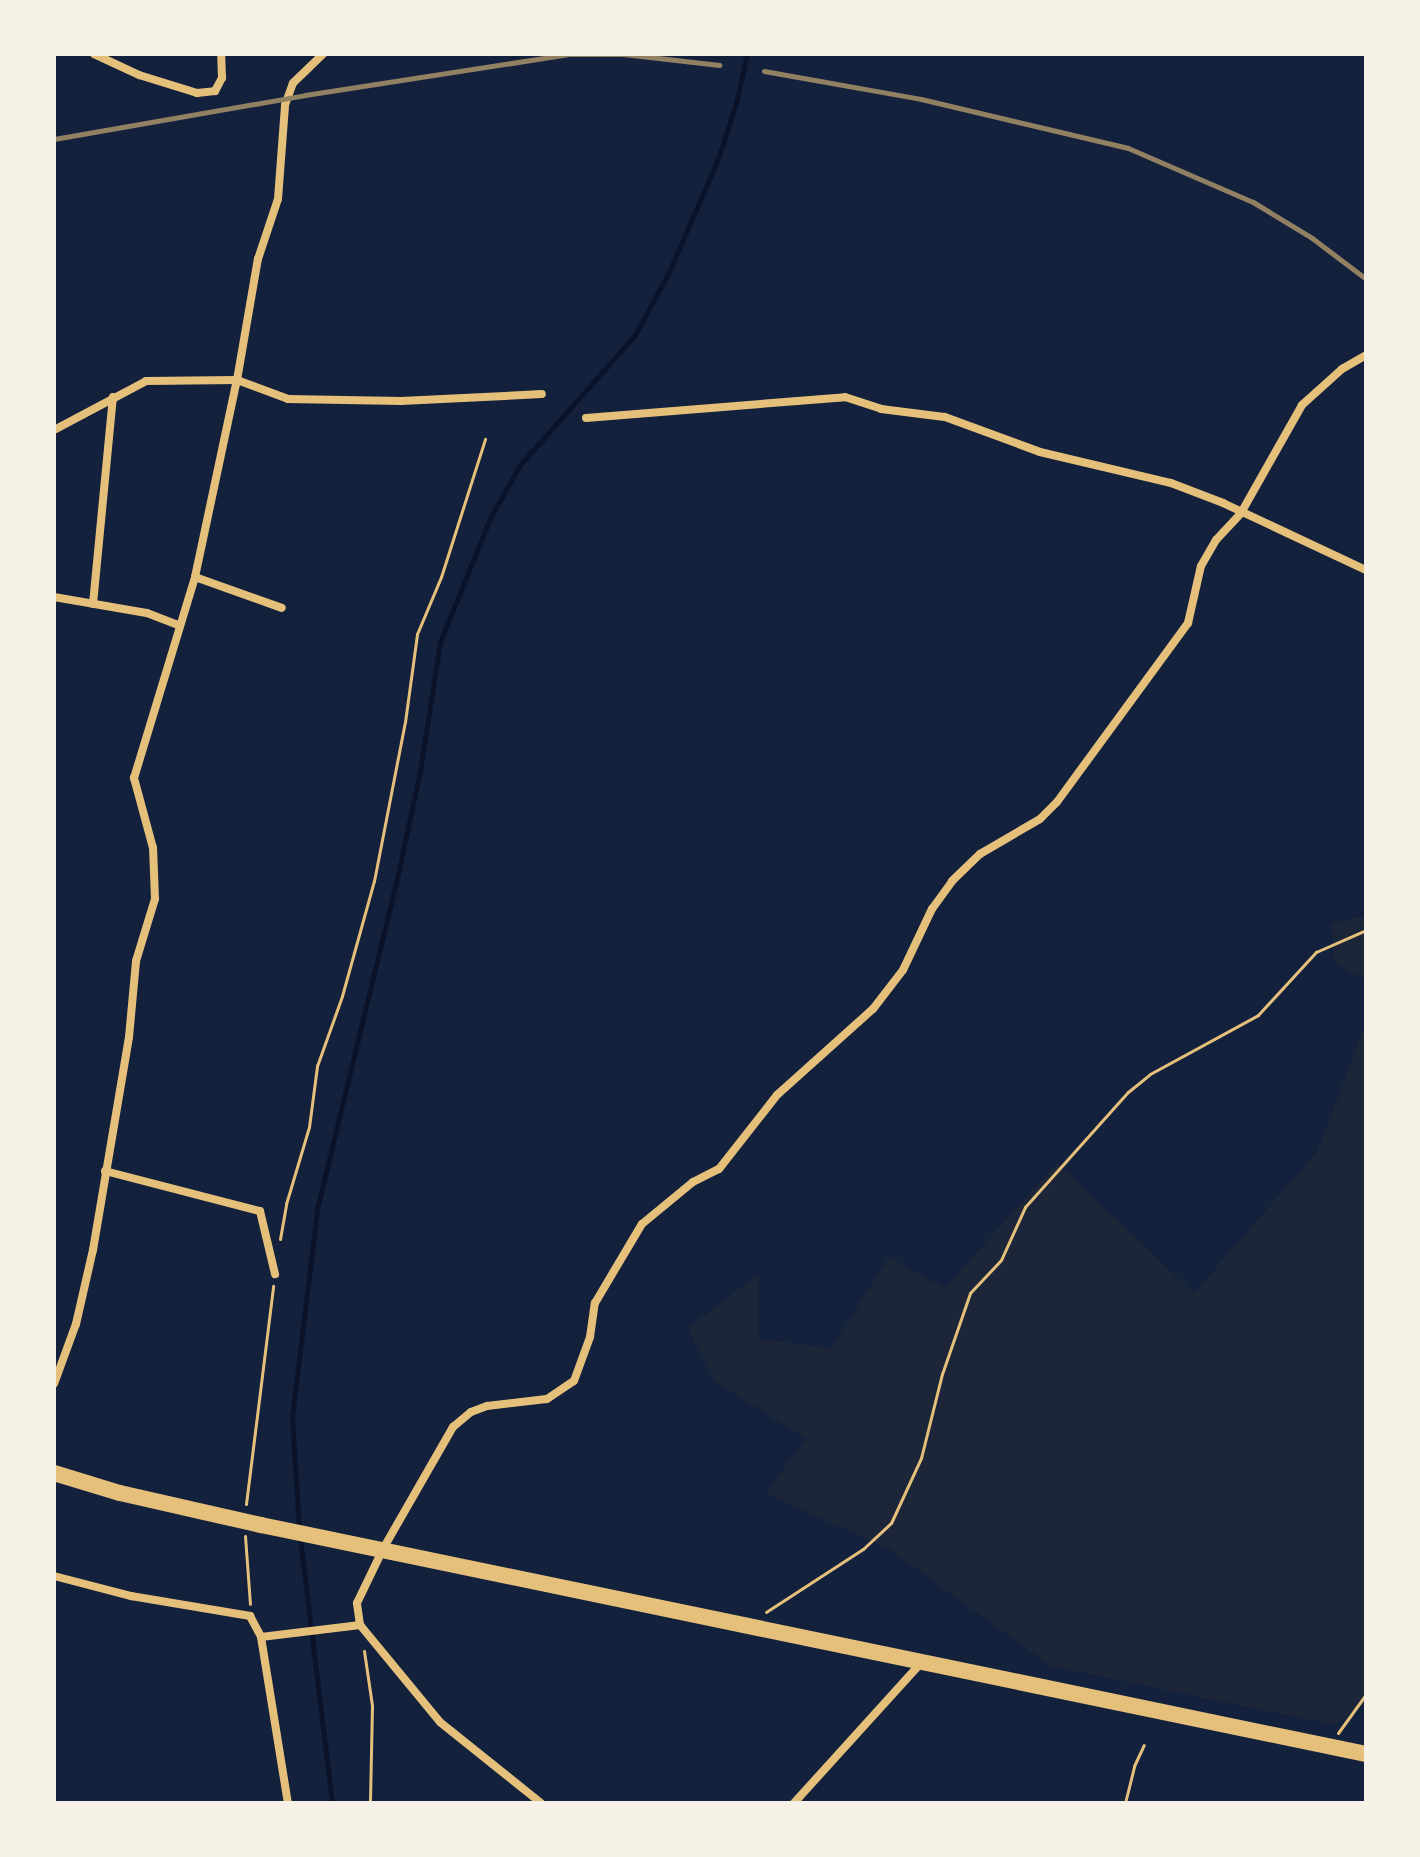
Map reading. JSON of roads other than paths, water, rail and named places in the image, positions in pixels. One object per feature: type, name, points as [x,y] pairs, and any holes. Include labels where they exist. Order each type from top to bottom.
[{"type":"main road","points":[[54,1473],[120,1493],[253,1523],[748,1623],[1366,1754]]},
{"type":"street","points":[[94,54],[139,75],[197,93],[215,91],[222,78],[221,54]]},
{"type":"street","points":[[54,1384],[76,1324],[93,1250],[129,1037],[136,961],[155,899],[153,848],[134,778],[195,577],[237,380],[258,259],[278,199],[285,105],[293,83],[323,54]]},
{"type":"street","points":[[541,1803],[440,1722],[360,1625],[357,1603],[383,1549],[453,1427],[479,1409],[547,1399],[574,1381],[590,1337],[595,1303],[642,1224],[693,1182],[719,1169],[777,1095],[873,1009],[903,970],[932,909],[952,881],[980,854],[1040,819],[1057,802],[1172,649],[1188,623],[1201,566],[1216,540],[1241,513],[1302,405],[1342,369],[1366,355]]},
{"type":"street","points":[[54,430],[146,381],[237,380],[288,399],[401,401],[542,394]]},
{"type":"street","points":[[93,604],[113,397]]},
{"type":"street","points":[[586,418],[845,397],[881,409],[945,417],[1040,452],[1171,483],[1366,570]]},
{"type":"street","points":[[195,577],[282,608]]},
{"type":"street","points":[[54,597],[147,613],[179,625]]},
{"type":"street","points":[[105,1171],[260,1211],[275,1274]]},
{"type":"street","points":[[54,1576],[131,1596],[250,1616],[261,1637],[288,1803]]},
{"type":"street","points":[[261,1637],[360,1625]]},
{"type":"street","points":[[794,1803],[922,1662]]},
{"type":"waterway","points":[[299,1528],[292,1417],[317,1209],[398,874],[420,771],[440,642],[490,518],[520,465],[635,335],[669,272],[718,159],[736,103],[747,54]]},
{"type":"waterway","points":[[300,1538],[332,1803]]},
{"type":"railway","points":[[54,139],[305,95],[569,54],[623,54],[719,65]]},
{"type":"railway","points":[[764,71],[921,99],[1128,148],[1253,202],[1312,238],[1366,279]]}]
